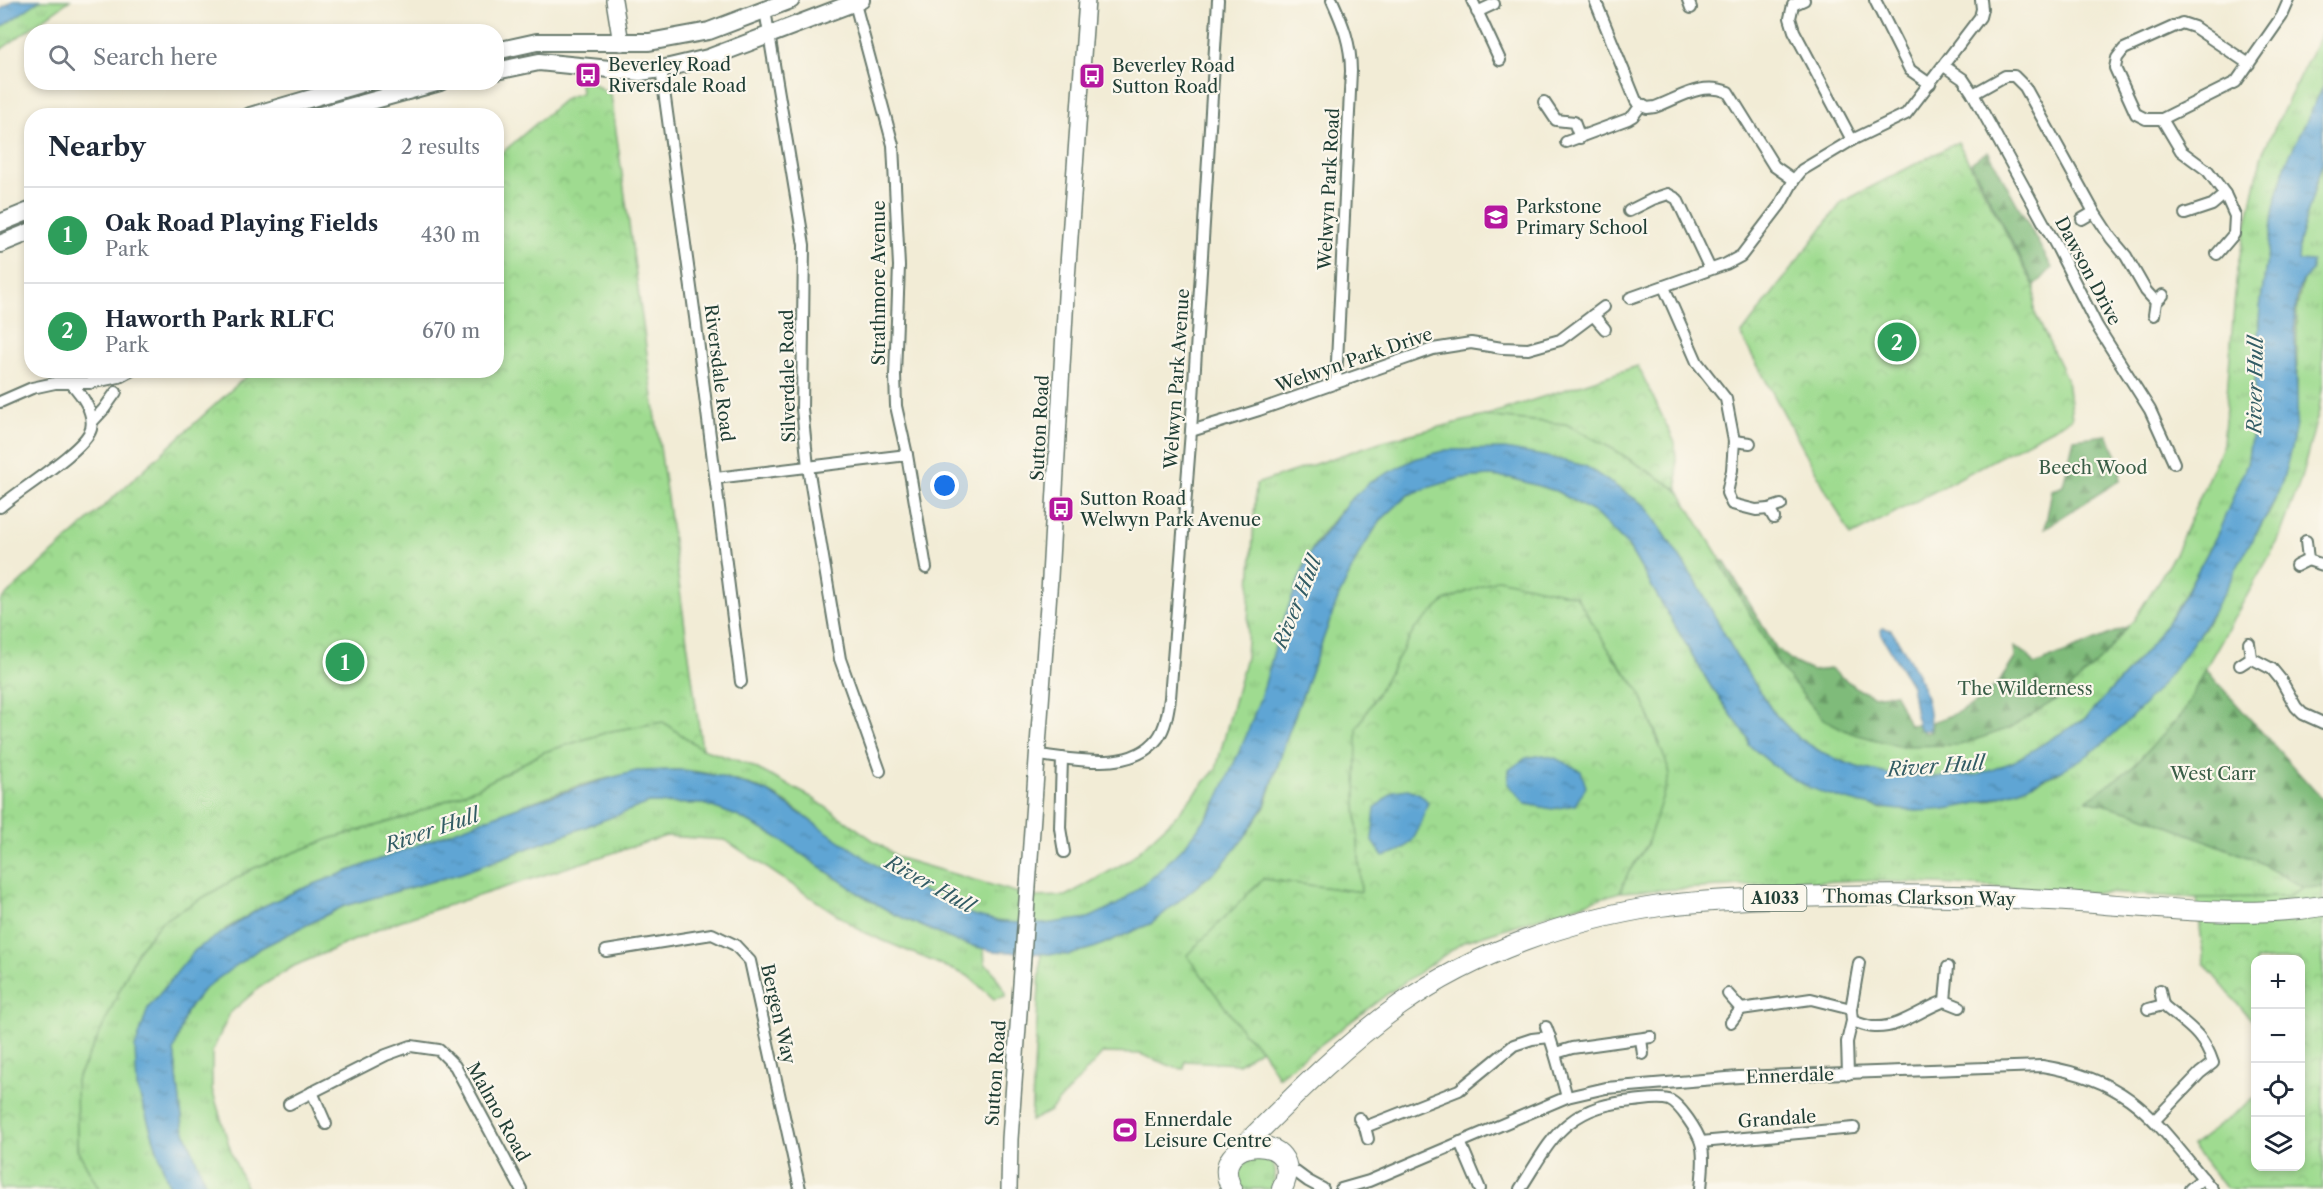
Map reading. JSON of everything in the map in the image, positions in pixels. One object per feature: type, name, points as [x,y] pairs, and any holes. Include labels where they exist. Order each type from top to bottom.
[{"type":"highway","name":"Thomas Clarkson Way","points":[[1286,1105],[1319,1070],[1360,1035],[1402,1004],[1449,976],[1502,950],[1534,938],[1580,923],[1637,910],[1723,900],[1872,895],[2047,900],[2205,911],[2273,911],[2323,906]]},
{"type":"highway","name":"A1033","points":[[1240,1149],[1286,1105]]},
{"type":"highway","name":"A1033","points":[[1282,1159],[1277,1141],[1279,1124],[1286,1105]]},
{"type":"highway","points":[[1231,1188],[1228,1180],[1228,1167],[1234,1155],[1240,1149],[1256,1144],[1273,1149],[1282,1159],[1286,1180],[1282,1189]]},
{"type":"main road","points":[[504,49],[537,42],[621,44],[649,42],[709,31],[791,0]]},
{"type":"main road","points":[[504,69],[539,62],[640,72],[660,69],[708,58],[856,1]]},
{"type":"main road","points":[[677,37],[690,62]]},
{"type":"main road","points":[[280,108],[342,90]]},
{"type":"main road","points":[[345,90],[350,106]]},
{"type":"main road","points":[[343,108],[410,90]]},
{"type":"main road","points":[[0,222],[24,213]]},
{"type":"main road","points":[[0,244],[24,234]]},
{"type":"street","points":[[614,0],[621,44]]},
{"type":"street","name":"Sutton Road","points":[[1009,1189],[1014,1080],[1038,755],[1087,0]]},
{"type":"street","name":"Welwyn Park Avenue","points":[[1038,755],[1116,761],[1136,755],[1149,747],[1159,736],[1166,719],[1170,698],[1191,430],[1218,0]]},
{"type":"street","name":"Welwyn Park Road","points":[[1332,0],[1351,50],[1336,382]]},
{"type":"street","points":[[1472,0],[1500,60]]},
{"type":"street","points":[[1595,0],[1636,101],[1641,105],[1655,107],[1696,89],[1717,88],[1728,92],[1774,166],[1794,180]]},
{"type":"street","points":[[1804,0],[1793,5],[1790,18],[1794,31],[1852,140]]},
{"type":"street","points":[[1875,0],[1910,70],[1930,84]]},
{"type":"street","points":[[2249,64],[2194,27],[2182,23],[2124,49],[2117,58],[2115,68],[2136,114],[2146,119],[2162,118],[2236,82],[2249,64],[2282,16],[2289,0]]},
{"type":"street","name":"Strathmore Avenue","points":[[856,1],[893,145],[899,266],[895,375],[897,406],[926,568]]},
{"type":"street","points":[[1629,298],[1726,264],[1741,256],[1780,205],[1802,170],[1852,140],[1906,114],[1980,17],[1983,1]]},
{"type":"street","points":[[1478,12],[1494,4]]},
{"type":"street","name":"Silverdale Road","points":[[765,10],[804,245],[802,409],[808,466],[840,659],[880,771]]},
{"type":"street","name":"Dawson Drive","points":[[1944,66],[1963,79],[1973,94],[2058,249],[2097,326],[2151,410],[2174,463]]},
{"type":"street","name":"Riversdale Road","points":[[660,69],[716,478],[741,682]]},
{"type":"street","points":[[1973,94],[2005,76],[2014,76],[2025,87],[2094,212],[2126,256],[2146,291],[2160,298],[2154,315]]},
{"type":"street","points":[[1544,102],[1556,120],[1574,122],[1580,138]]},
{"type":"street","points":[[1566,142],[1634,116],[1641,105]]},
{"type":"street","points":[[2162,118],[2181,151],[2208,171],[2225,194],[2235,216],[2234,234],[2217,254]]},
{"type":"street","points":[[1629,211],[1668,194],[1677,200],[1710,268]]},
{"type":"street","points":[[2185,214],[2212,205],[2225,194]]},
{"type":"street","points":[[2082,219],[2094,212]]},
{"type":"street","points":[[1664,287],[1684,324],[1697,362],[1726,399],[1734,441],[1732,470],[1727,493],[1732,504],[1771,514],[1781,505]]},
{"type":"street","name":"Welwyn Park Drive","points":[[1191,430],[1259,410],[1433,349],[1471,343],[1528,349],[1560,339],[1604,307]]},
{"type":"street","points":[[1593,315],[1605,328]]},
{"type":"street","points":[[0,402],[32,388],[55,383],[90,383],[111,378]]},
{"type":"street","points":[[71,383],[87,403]]},
{"type":"street","points":[[0,507],[74,452],[91,431],[92,422],[87,403],[90,383]]},
{"type":"street","points":[[92,422],[104,410],[116,392]]},
{"type":"street","points":[[1734,441],[1750,443]]},
{"type":"street","points":[[716,478],[907,455]]},
{"type":"street","points":[[2306,542],[2308,560]]},
{"type":"street","points":[[2296,566],[2308,560],[2323,566]]},
{"type":"street","points":[[2249,643],[2251,658]]},
{"type":"street","points":[[2240,665],[2251,658]]},
{"type":"street","points":[[2251,658],[2272,669],[2303,714],[2323,723]]},
{"type":"street","points":[[1062,758],[1060,828],[1064,852]]},
{"type":"street","name":"Bergen Way","points":[[606,951],[712,934],[735,945],[750,961],[801,1189]]},
{"type":"street","points":[[1848,1074],[1847,1042],[1859,963]]},
{"type":"street","points":[[1945,1001],[1948,967]]},
{"type":"street","points":[[2155,1120],[2218,1062],[2200,1035],[2163,1005],[2160,990]]},
{"type":"street","points":[[1728,994],[1741,1009]]},
{"type":"street","points":[[1731,1022],[1741,1009],[1811,999],[1874,1027],[1896,1025],[1930,1006],[1945,1001],[1960,1007]]},
{"type":"street","points":[[2148,1009],[2163,1005]]},
{"type":"street","points":[[1368,1139],[1362,1123],[1458,1090],[1514,1045],[1548,1032],[1567,1097]]},
{"type":"street","points":[[1556,1053],[1572,1048],[1646,1038],[1643,1054]]},
{"type":"street","name":"Malmo Road","points":[[289,1104],[386,1055],[411,1046],[439,1050],[455,1066],[521,1189]]},
{"type":"street","name":"Ennerdale","points":[[1341,1189],[1370,1181],[1567,1097],[1606,1088],[1672,1081],[2042,1066],[2068,1070],[2112,1087],[2131,1099],[2155,1120],[2212,1189]]},
{"type":"street","points":[[312,1092],[326,1124]]},
{"type":"street","points":[[1520,1189],[1556,1135],[1568,1124],[1601,1106],[1658,1098],[1671,1101],[1681,1108],[1701,1142],[1703,1168],[1701,1189]]},
{"type":"street","name":"Grandale","points":[[1701,1142],[1854,1128]]},
{"type":"street","points":[[1460,1142],[1480,1189]]},
{"type":"street","points":[[1282,1159],[1308,1181],[1323,1189]]},
{"type":"street","points":[[2190,1189],[2203,1178]]},
{"type":"green space","points":[[40,0],[70,0],[36,24],[24,24],[24,33],[0,50],[0,28]]},
{"type":"green space","points":[[2323,29],[2323,87],[2286,163],[2274,208],[2260,308],[2252,432],[2247,465],[2239,486],[2218,533],[2179,605],[2153,643],[2086,718],[2013,762],[1978,775],[1934,777],[1891,775],[1857,767],[1826,755],[1797,737],[1773,712],[1736,655],[1696,582],[1646,506],[1585,466],[1548,457],[1348,502],[1311,550],[1294,593],[1245,744],[1210,813],[1186,844],[1154,877],[1116,906],[1102,913],[1074,921],[1028,924],[996,921],[963,912],[896,877],[844,845],[770,793],[711,774],[677,770],[625,774],[574,787],[296,891],[262,907],[225,929],[137,1087],[170,1189],[99,1189],[77,1149],[76,1080],[137,952],[162,921],[254,868],[329,839],[406,817],[481,786],[544,752],[611,731],[663,722],[702,749],[748,764],[811,797],[899,858],[1032,897],[1066,896],[1128,861],[1174,818],[1216,769],[1246,657],[1256,484],[1383,441],[1484,416],[1566,424],[1615,450],[1678,490],[1783,661],[1914,739],[1981,735],[2076,676],[2134,620],[2175,554],[2223,444],[2237,269],[2262,154]]},
{"type":"green space","points":[[579,74],[611,95],[702,749],[663,722],[611,731],[544,752],[481,786],[406,817],[329,839],[254,868],[162,921],[137,952],[76,1080],[77,1149],[99,1189],[0,1189],[0,601],[244,378],[504,378],[504,151],[566,98],[581,93]]},
{"type":"green space","points":[[1958,142],[2035,288],[2034,311],[2067,380],[2072,418],[1851,536],[1741,335],[1842,202]]},
{"type":"green space","points":[[1988,151],[2052,268],[2035,286],[1971,163]]},
{"type":"green space","points":[[2323,160],[2323,382],[2319,411],[2300,482],[2278,541],[2205,669],[2184,713],[2131,768],[2088,800],[2138,814],[2253,859],[2304,888],[2289,897],[2197,898],[1860,880],[1620,892],[1628,873],[1647,845],[1660,743],[1639,690],[1615,658],[1356,803],[1361,892],[1263,879],[1243,1032],[1261,1049],[1238,1064],[1185,1061],[1184,1069],[1140,1054],[1103,1053],[1050,1111],[1031,1121],[1041,953],[1069,955],[1096,947],[1152,923],[1220,867],[1244,838],[1265,807],[1288,734],[1339,596],[1360,552],[1380,521],[1408,495],[1430,487],[1461,478],[1490,476],[1511,478],[1556,491],[1595,513],[1628,546],[1710,685],[1748,738],[1749,745],[1786,775],[1824,793],[1882,809],[1989,801],[2054,775],[2105,742],[2163,681],[2206,625],[2252,539],[2271,510],[2283,480],[2297,414],[2297,307],[2303,278],[2312,271],[2298,261],[2299,242]]},
{"type":"green space","points":[[1638,366],[1675,443],[1678,490],[1615,450],[1566,424],[1484,416]]},
{"type":"green space","name":"Beech Wood","points":[[2107,435],[2121,465],[2120,480],[2045,528],[2052,490],[2063,485],[2074,439]]},
{"type":"green space","name":"The Wilderness","points":[[1724,561],[1776,648],[1795,663],[1812,671],[1830,669],[1860,690],[1873,696],[1895,693],[1909,725],[1919,724],[1924,733],[1931,732],[1932,722],[1971,706],[1990,692],[2015,658],[2014,647],[2027,654],[2035,665],[2127,627],[2105,655],[2062,696],[2010,728],[1960,745],[1898,746],[1851,733],[1823,719],[1782,670],[1720,562]]},
{"type":"green space","points":[[1498,579],[1576,596],[1614,658],[1639,690],[1670,773],[1647,845],[1628,873],[1620,892],[1465,941],[1386,995],[1278,1077],[1261,1049],[1243,1032],[1187,955],[1263,879],[1361,892],[1356,803],[1357,728],[1415,629],[1445,601]]},
{"type":"green space","name":"West Carr","points":[[2205,669],[2323,800],[2323,887],[2304,888],[2253,859],[2138,814],[2087,800],[2131,768],[2183,713]]},
{"type":"green space","points":[[649,803],[704,804],[737,816],[775,836],[863,896],[894,914],[958,942],[984,949],[985,964],[991,968],[1006,996],[994,999],[968,976],[865,933],[725,840],[666,836],[399,921],[294,966],[260,987],[230,1013],[212,1052],[212,1089],[232,1155],[247,1189],[208,1189],[183,1127],[174,1050],[186,1012],[205,988],[259,949],[344,906],[462,873]]},
{"type":"green space","points":[[2323,887],[2323,1189],[2226,1189],[2192,1146],[2251,1101],[2251,1171],[2305,1171],[2305,955],[2251,955],[2251,1019],[2204,964],[2197,898],[2289,897],[2304,888]]},
{"type":"green space","points":[[1263,1155],[1271,1162],[1275,1170],[1271,1189],[1241,1189],[1236,1170],[1244,1157]]},
{"type":"water","points":[[14,0],[40,0],[0,28],[0,10]]},
{"type":"water","name":"River Hull","points":[[2323,87],[2323,160],[2299,242],[2298,261],[2312,262],[2312,271],[2302,281],[2296,309],[2297,415],[2292,447],[2280,489],[2216,607],[2166,679],[2106,741],[2057,773],[1978,803],[1934,810],[1911,811],[1865,805],[1805,785],[1780,771],[1749,745],[1748,738],[1710,685],[1628,546],[1595,513],[1556,491],[1511,478],[1490,476],[1461,478],[1408,495],[1380,521],[1360,552],[1339,596],[1288,734],[1264,807],[1244,838],[1220,867],[1152,923],[1096,947],[1069,955],[993,951],[958,942],[894,914],[863,896],[775,836],[737,816],[704,804],[649,803],[462,873],[344,906],[259,949],[205,988],[186,1012],[174,1050],[183,1127],[208,1189],[170,1189],[137,1087],[135,1048],[148,1008],[195,950],[262,907],[296,891],[515,808],[590,784],[636,771],[681,770],[718,776],[768,792],[889,874],[966,913],[1001,922],[1044,924],[1089,918],[1118,904],[1155,875],[1186,844],[1214,808],[1247,734],[1264,687],[1280,629],[1309,554],[1348,502],[1370,482],[1415,459],[1446,450],[1505,449],[1585,466],[1646,506],[1696,582],[1736,655],[1773,712],[1797,737],[1826,755],[1857,767],[1891,775],[1934,777],[1978,775],[2013,762],[2086,718],[2133,666],[2179,606],[2218,533],[2247,464],[2252,432],[2260,308],[2274,208],[2286,163]]},
{"type":"water","points":[[1883,628],[1891,630],[1918,677],[1927,702],[1930,730],[1921,730],[1918,726],[1911,685],[1882,636]]},
{"type":"water","points":[[1543,755],[1555,758],[1581,771],[1586,787],[1575,805],[1552,809],[1526,804],[1508,784],[1509,770],[1526,758]]},
{"type":"water","points":[[1408,789],[1420,794],[1428,802],[1421,822],[1409,844],[1403,849],[1383,856],[1372,840],[1375,808],[1394,791]]},
{"type":"place","name":"Beverley Road Riversdale Road","points":[[588,75]]},
{"type":"place","name":"Beverley Road Sutton Road","points":[[1092,76]]},
{"type":"place","name":"Parkstone Primary School","points":[[1496,217]]},
{"type":"place","name":"Haworth Park RLFC","points":[[1897,342]]},
{"type":"place","name":"Sutton Road Welwyn Park Avenue","points":[[1061,509]]},
{"type":"place","name":"Oak Road Playing Fields","points":[[345,662]]},
{"type":"place","name":"Ennerdale Leisure Centre","points":[[1125,1130]]}]
